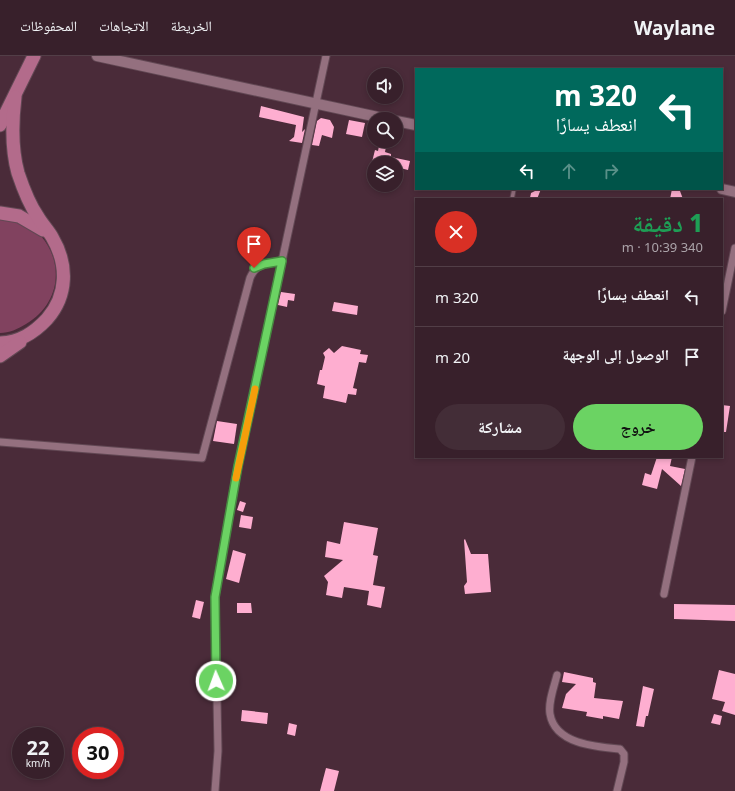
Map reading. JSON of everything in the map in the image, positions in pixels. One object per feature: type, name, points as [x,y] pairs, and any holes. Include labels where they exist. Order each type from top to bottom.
[{"type":"highway","points":[[0,125],[36,57]]},
{"type":"highway","points":[[0,356],[33,332],[52,313],[62,293],[64,271],[52,237],[32,206],[18,171],[13,134],[15,97]]},
{"type":"highway","points":[[0,213],[19,216],[31,222],[52,237]]},
{"type":"highway","points":[[0,343],[18,340],[33,332]]},
{"type":"street","points":[[97,56],[367,115]]},
{"type":"street","points":[[215,791],[218,751],[214,616],[215,597],[238,466],[326,56]]},
{"type":"street","points":[[403,122],[415,125]]},
{"type":"street","points":[[723,189],[735,192]]},
{"type":"street","points":[[723,306],[735,248]]},
{"type":"street","points":[[0,442],[202,458],[250,278],[254,268],[282,261]]},
{"type":"street","points":[[664,594],[692,458]]},
{"type":"street","points":[[557,675],[550,705],[550,715],[558,731],[571,739],[620,749],[624,754],[624,762],[618,791]]},
{"type":"shaded area","points":[[0,217],[19,220],[36,231],[46,243],[53,257],[56,272],[54,287],[49,301],[40,314],[20,328],[3,333],[0,333]]},
{"type":"building","points":[[261,106],[304,117],[302,132],[305,129],[302,143],[289,141],[294,137],[296,125],[259,117]]},
{"type":"building","points":[[321,118],[330,120],[334,127],[332,138],[322,135],[319,146],[312,145],[317,121]]},
{"type":"building","points":[[349,120],[365,123],[362,137],[346,134]]},
{"type":"building","points":[[379,148],[386,148],[385,152],[391,154],[391,156],[374,156],[375,150],[378,151]]},
{"type":"building","points":[[403,160],[410,161],[408,170],[403,169]]},
{"type":"building","points":[[541,190],[537,198],[530,198],[531,193]]},
{"type":"building","points":[[672,190],[676,190],[680,191],[683,198],[670,198]]},
{"type":"building","points":[[281,292],[295,294],[294,301],[288,300],[287,307],[278,305]]},
{"type":"building","points":[[334,302],[358,306],[357,315],[332,311]]},
{"type":"building","points":[[342,346],[361,350],[360,354],[368,355],[366,363],[359,362],[353,388],[357,389],[356,395],[348,394],[346,403],[323,398],[325,386],[317,384],[325,357],[323,353],[329,348],[334,353]]},
{"type":"building","points":[[723,405],[730,406],[726,432],[723,432]]},
{"type":"building","points":[[217,421],[237,424],[234,444],[213,441]]},
{"type":"building","points":[[657,458],[672,458],[670,466],[685,469],[681,486],[662,469],[657,489],[642,485],[645,473],[651,475]]},
{"type":"building","points":[[240,501],[246,503],[243,512],[237,510]]},
{"type":"building","points":[[241,515],[253,517],[251,529],[239,527]]},
{"type":"building","points":[[344,522],[378,528],[373,555],[378,556],[373,585],[385,587],[381,608],[367,605],[369,591],[344,587],[342,598],[326,595],[328,582],[324,576],[343,560],[325,557],[327,541],[340,544]]},
{"type":"building","points":[[465,539],[471,554],[488,554],[491,592],[465,594],[464,586],[467,582]]},
{"type":"building","points":[[233,550],[246,554],[239,583],[226,579]]},
{"type":"building","points":[[196,600],[204,602],[200,619],[192,617]]},
{"type":"building","points":[[237,603],[251,603],[252,613],[237,613]]},
{"type":"building","points":[[674,604],[735,605],[735,621],[674,619]]},
{"type":"building","points":[[719,670],[735,674],[735,715],[722,711],[725,702],[712,699]]},
{"type":"building","points":[[564,672],[593,678],[593,682],[596,683],[594,698],[623,701],[619,719],[603,716],[603,719],[586,716],[587,712],[562,708],[566,694],[576,684],[562,682]]},
{"type":"building","points":[[643,686],[654,689],[644,727],[636,726]]},
{"type":"building","points":[[242,710],[268,713],[267,724],[241,721]]},
{"type":"building","points":[[714,714],[722,716],[720,725],[711,723]]},
{"type":"building","points":[[289,723],[297,725],[295,736],[287,734]]},
{"type":"building","points":[[326,768],[339,771],[334,791],[320,791]]},
{"type":"slow traffic","points":[[236,478],[255,389]]},
{"type":"route","points":[[216,681],[214,616],[215,597],[238,466],[282,261],[264,264],[254,268]]}]
